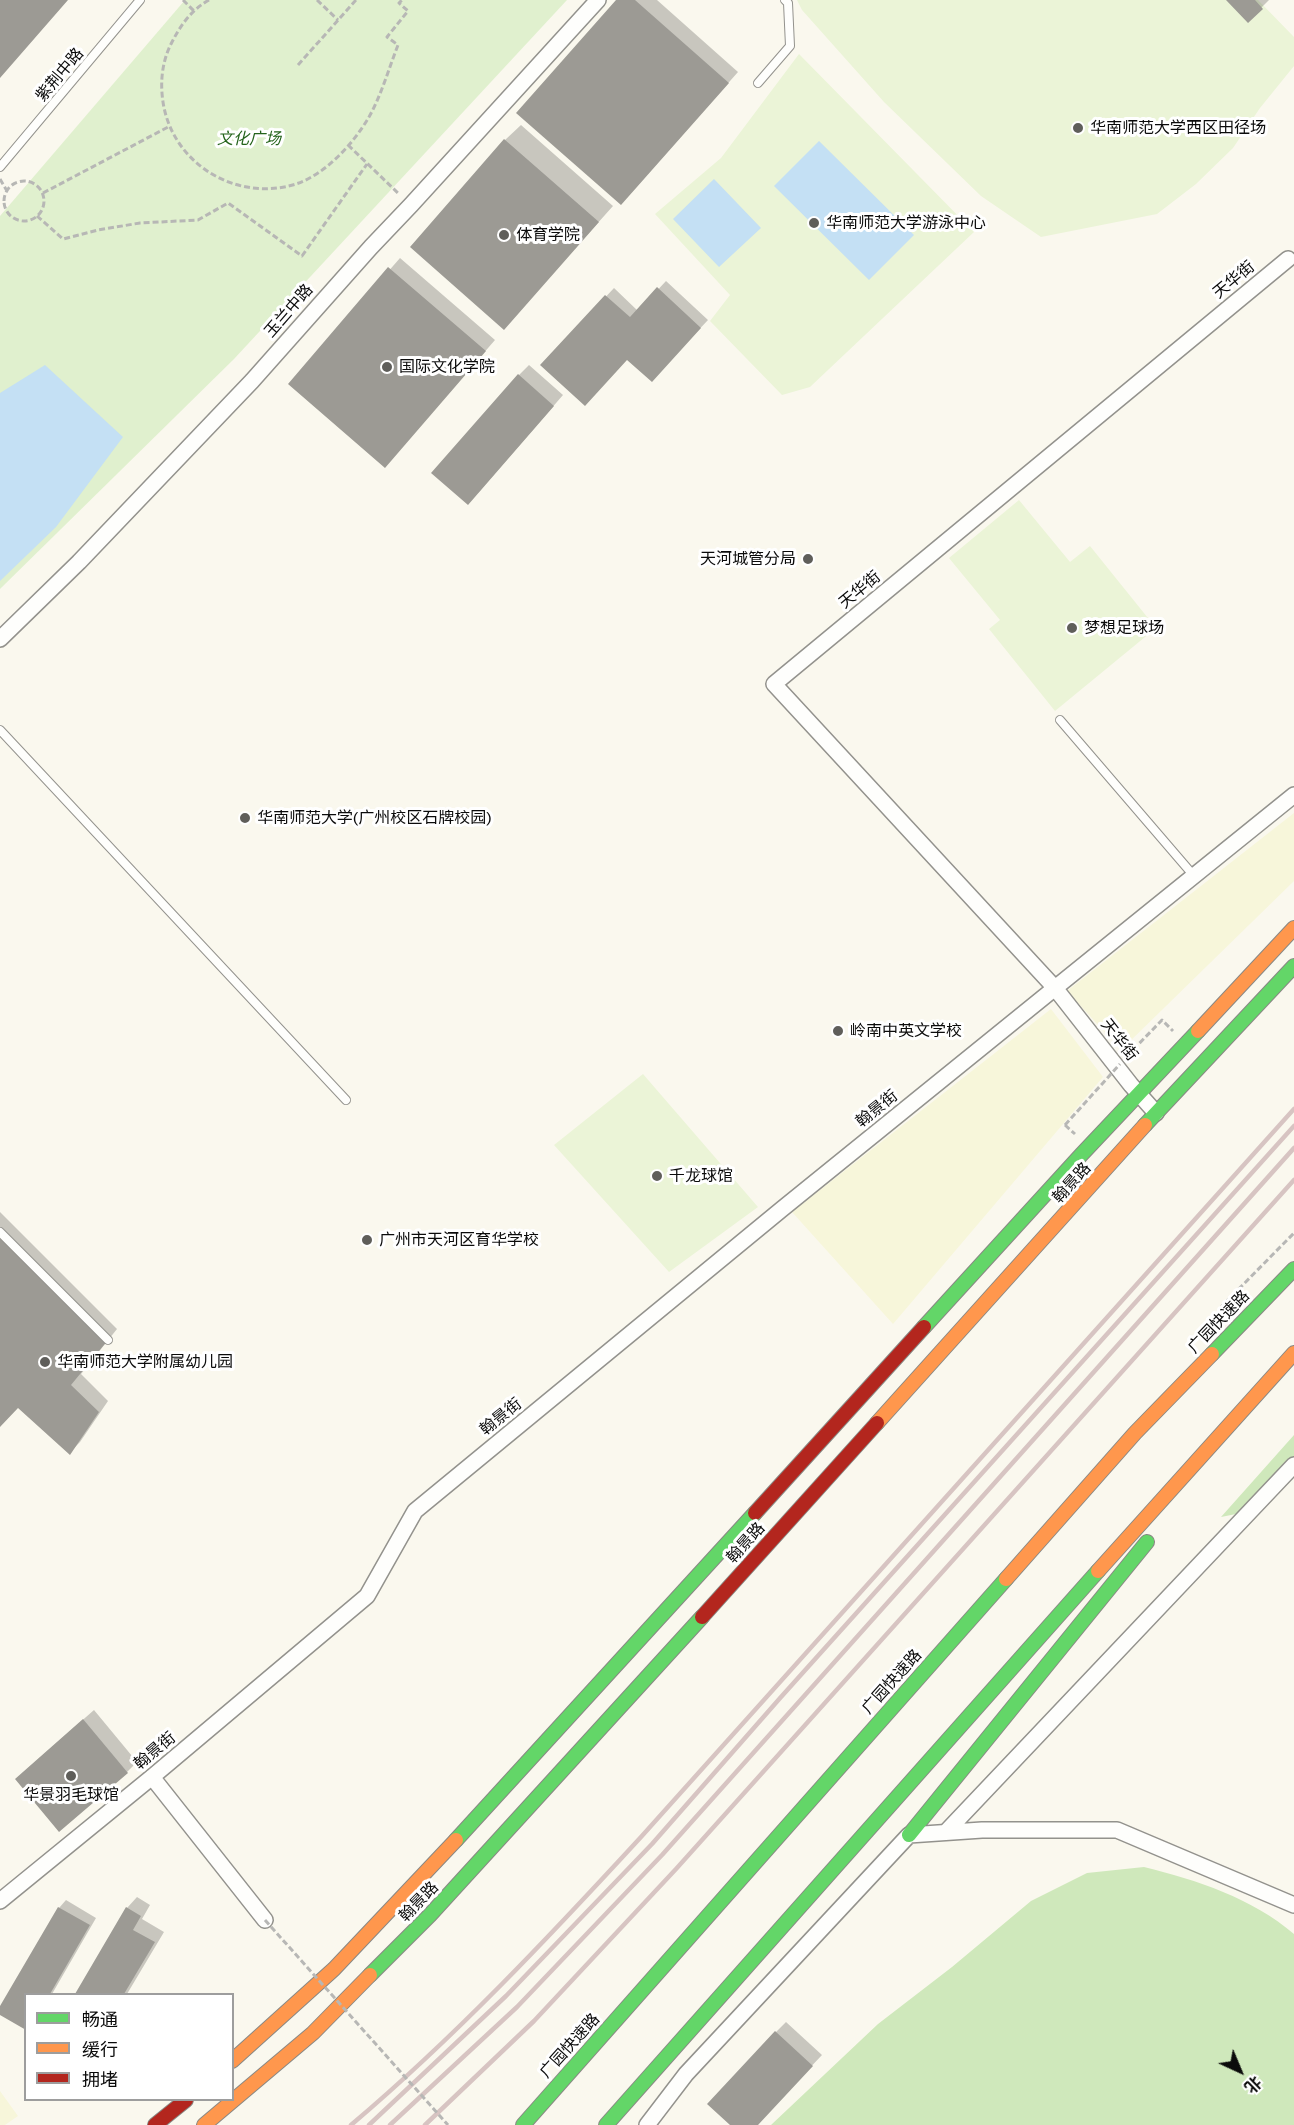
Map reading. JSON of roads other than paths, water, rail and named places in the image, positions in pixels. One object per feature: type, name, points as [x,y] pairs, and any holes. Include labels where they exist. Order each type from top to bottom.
[{"type":"main road","name":"翰景路","points":[[234,2059],[294,2008],[384,1918],[1081,1155],[1294,928]]},
{"type":"main road","name":"翰景路","points":[[234,2100],[313,2032],[369,1978],[467,1875],[1156,1113],[1294,966]]},
{"type":"main road","name":"广园快速路","points":[[523,2125],[1135,1433],[1294,1269]]},
{"type":"main road","points":[[606,2125],[1294,1353]]},
{"type":"main road","points":[[1184,1496],[1268,1381]]},
{"type":"main road","points":[[909,1835],[1155,1532]]},
{"type":"main road","points":[[155,2125],[185,2101]]},
{"type":"main road","name":"翰景路","points":[[204,2125],[233,2101]]},
{"type":"street","name":"玉兰中路","points":[[0,639],[79,562],[252,381],[371,247],[598,0]]},
{"type":"street","name":"天华街","points":[[1156,1113],[1055,988],[774,684],[1291,263]]},
{"type":"street","points":[[1055,988],[1294,795]]},
{"type":"street","name":"翰景街","points":[[0,1901],[367,1596],[415,1511],[1055,988]]},
{"type":"street","points":[[946,1832],[1294,1465]]},
{"type":"street","points":[[152,1777],[265,1920]]},
{"type":"street","points":[[647,2125],[686,2074],[909,1835],[982,1830],[1117,1830],[1294,1905]]},
{"type":"lane","name":"紫荆中路","points":[[0,167],[140,0]]},
{"type":"lane","points":[[758,83],[790,46],[788,3],[785,0]]},
{"type":"lane","points":[[1060,720],[1194,876]]},
{"type":"lane","points":[[0,730],[346,1100]]},
{"type":"lane","points":[[0,1232],[108,1340]]},
{"type":"water","points":[[819,141],[914,235],[869,280],[774,186]]},
{"type":"water","points":[[714,179],[761,228],[719,267],[673,219]]},
{"type":"water","points":[[45,365],[123,437],[56,527],[0,581],[0,393]]},
{"type":"railway","points":[[351,2125],[464,2022],[641,1837],[1294,1109]]},
{"type":"railway","points":[[369,2125],[506,1996],[652,1844],[781,1697],[1294,1126]]},
{"type":"railway","points":[[390,2125],[517,2007],[662,1855],[1294,1148]]},
{"type":"railway","points":[[425,2125],[534,2021],[676,1869],[1294,1180]]},
{"type":"place","name":"华南师范大学西区田径场","points":[[1078,128]]},
{"type":"place","name":"华南师范大学游泳中心","points":[[814,223]]},
{"type":"place","name":"体育学院","points":[[504,235]]},
{"type":"place","name":"国际文化学院","points":[[387,367]]},
{"type":"place","name":"天河城管分局","points":[[808,559]]},
{"type":"place","name":"梦想足球场","points":[[1072,628]]},
{"type":"place","name":"华南师范大学(广州校区石牌校园)","points":[[245,818]]},
{"type":"place","name":"岭南中英文学校","points":[[838,1031]]},
{"type":"place","name":"千龙球馆","points":[[657,1176]]},
{"type":"place","name":"广州市天河区育华学校","points":[[367,1240]]},
{"type":"place","name":"华南师范大学附属幼儿园","points":[[45,1362]]},
{"type":"place","name":"华景羽毛球馆","points":[[71,1776]]},
{"type":"park label","name":"文化广场","points":[[249,139]]}]
